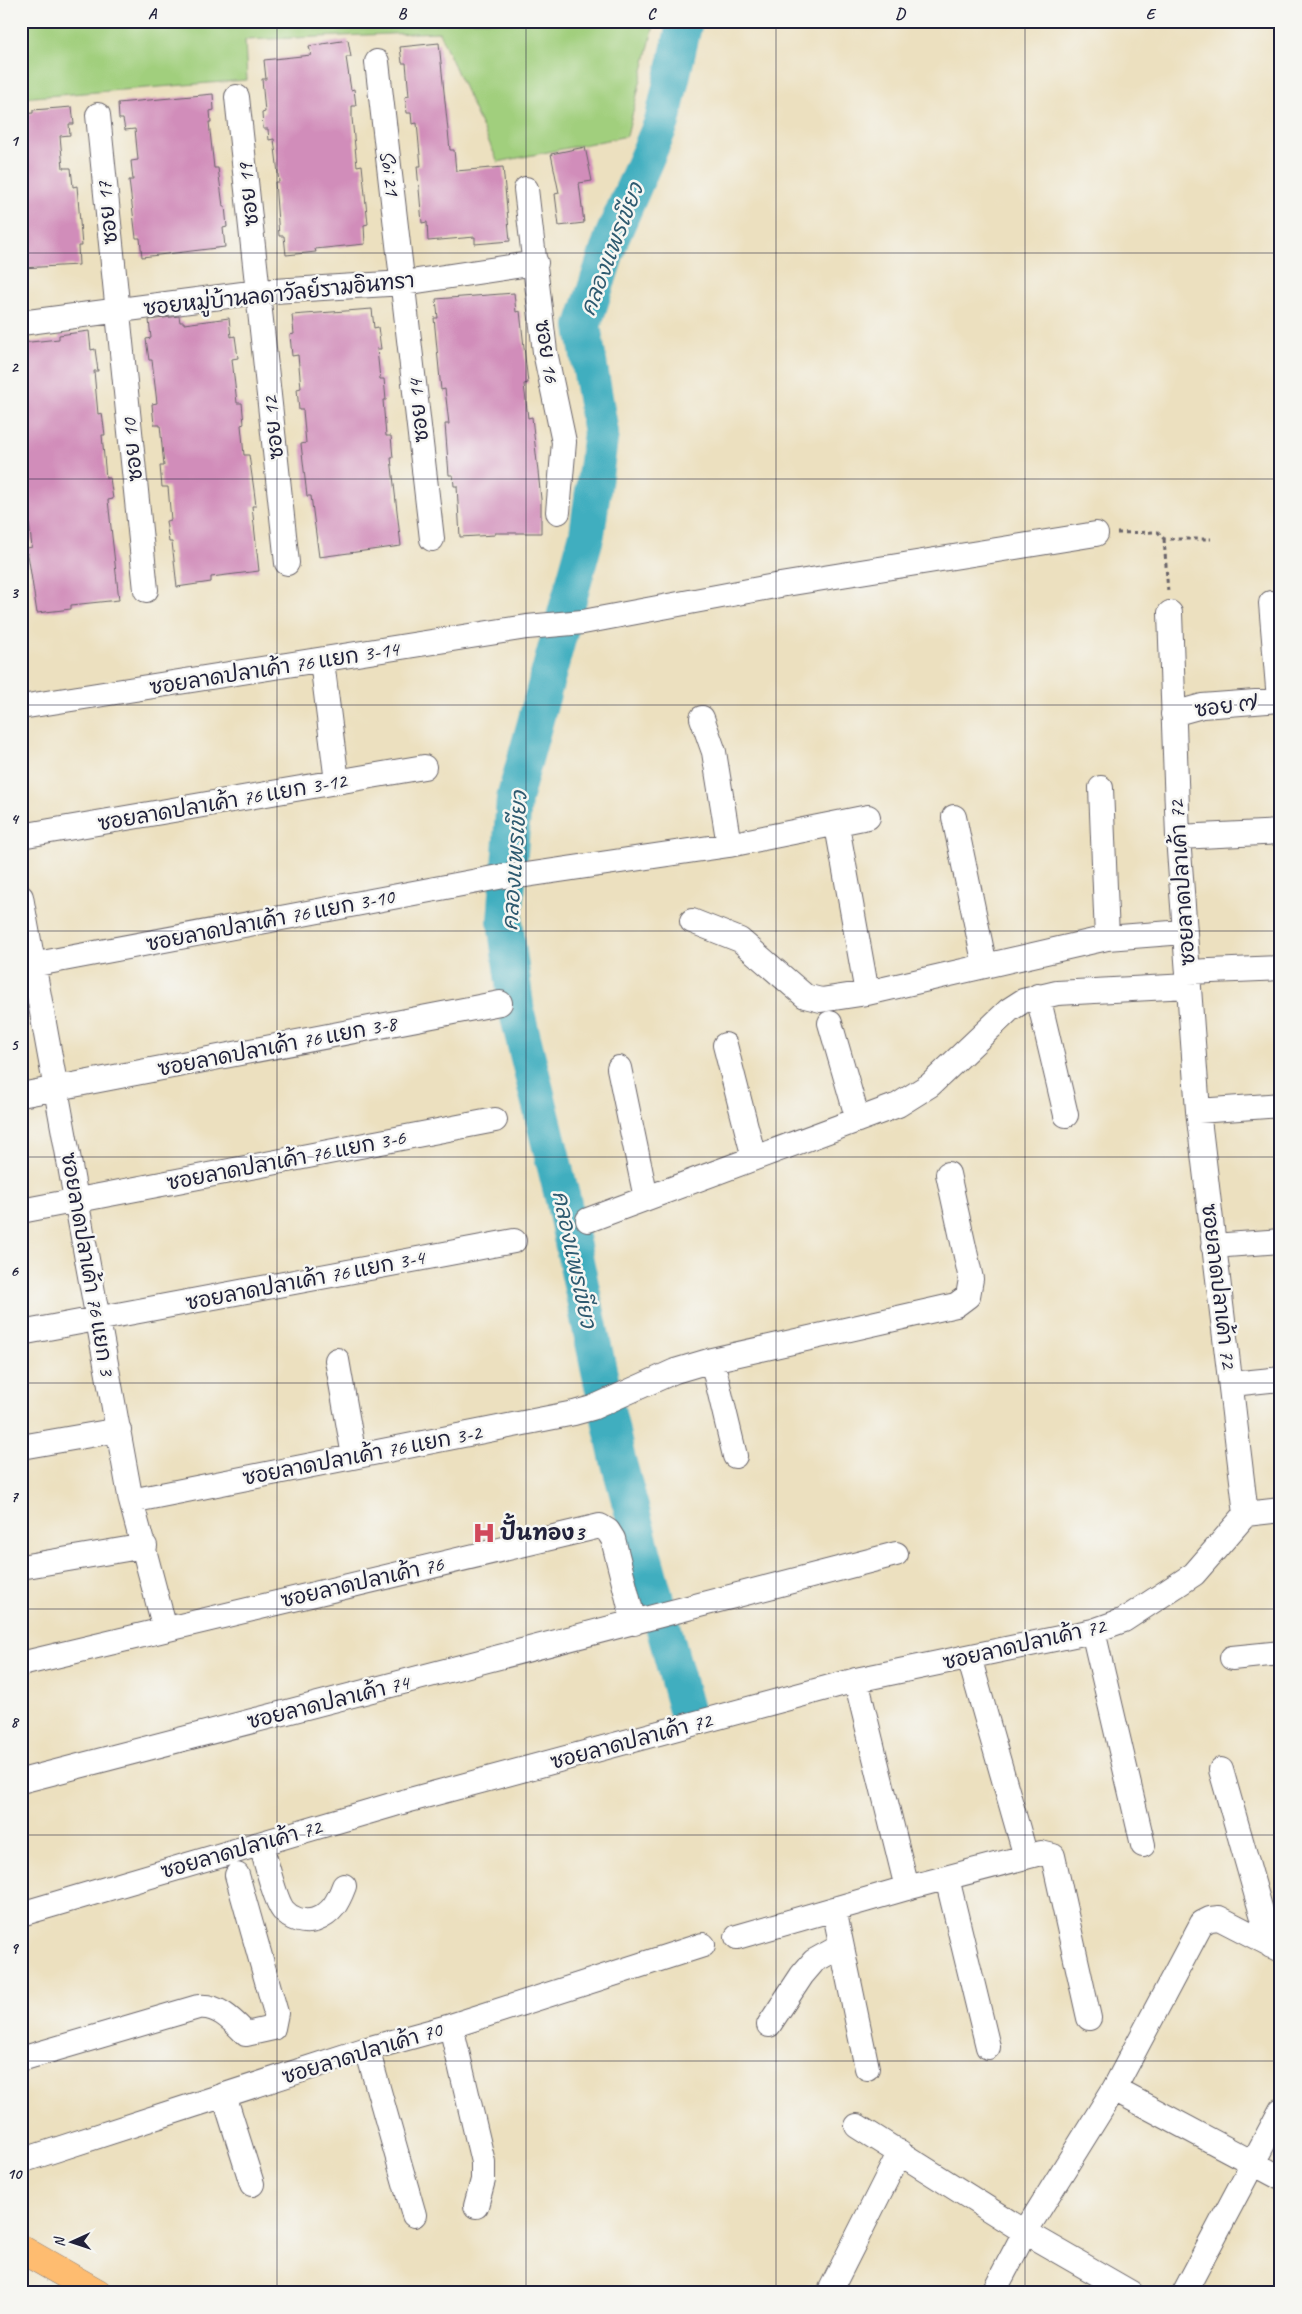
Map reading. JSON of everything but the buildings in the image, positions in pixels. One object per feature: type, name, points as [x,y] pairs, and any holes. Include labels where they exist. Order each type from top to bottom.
[{"type":"main road","points":[[21,2250],[98,2293]]},
{"type":"street","name":"Soi 21","points":[[377,62],[404,283]]},
{"type":"street","name":"ซอย 19","points":[[237,97],[258,292]]},
{"type":"street","name":"ซอย 17","points":[[98,115],[117,310]]},
{"type":"street","name":"ซอย 16","points":[[526,189],[545,352],[564,442],[558,512]]},
{"type":"street","name":"ซอยหมู่บ้านลดาวัลย์รามอินทรา","points":[[21,323],[258,292],[404,283],[536,263]]},
{"type":"street","name":"ซอย 14","points":[[404,283],[432,539]]},
{"type":"street","name":"ซอย 12","points":[[258,292],[288,563]]},
{"type":"street","name":"ซอย 10","points":[[117,310],[146,590]]},
{"type":"street","name":"ซอยลาดปลาเค้า 76 แยก 3-14","points":[[21,707],[322,661],[527,627],[583,622],[780,585],[1096,534]]},
{"type":"street","points":[[1271,603],[1280,700]]},
{"type":"street","name":"ซอยลาดปลาเค้า 72","points":[[21,1914],[395,1804],[856,1680],[1093,1631],[1124,1620],[1194,1574],[1246,1514],[1198,1111],[1178,837],[1170,613]]},
{"type":"street","points":[[322,661],[337,782]]},
{"type":"street","name":"ซอย ๗","points":[[1173,714],[1202,706],[1280,700]]},
{"type":"street","points":[[702,718],[714,752],[728,845]]},
{"type":"street","name":"ซอยลาดปลาเค้า 76 แยก 3-12","points":[[21,836],[424,767]]},
{"type":"street","points":[[1101,788],[1107,938]]},
{"type":"street","name":"ซอยลาดปลาเค้า 76 แยก 3-10","points":[[28,965],[515,875],[728,845],[868,817]]},
{"type":"street","points":[[954,817],[985,966]]},
{"type":"street","points":[[1178,837],[1281,832]]},
{"type":"street","points":[[838,837],[867,993]]},
{"type":"street","name":"ซอยลาดปลาเค้า 76 แยก 3","points":[[21,897],[28,965],[55,1090],[131,1501],[165,1629]]},
{"type":"street","points":[[692,921],[740,940],[805,996],[821,1000],[867,993],[1107,938],[1184,932]]},
{"type":"street","points":[[588,1220],[898,1105],[930,1085],[1009,1010],[1023,1001],[1057,993],[1281,968]]},
{"type":"street","points":[[1038,996],[1066,1114]]},
{"type":"street","name":"ซอยลาดปลาเค้า 76 แยก 3-8","points":[[21,1095],[55,1090],[500,1003]]},
{"type":"street","points":[[830,1023],[858,1120]]},
{"type":"street","points":[[725,1045],[754,1158]]},
{"type":"street","points":[[619,1068],[646,1198]]},
{"type":"street","points":[[1198,1111],[1281,1105]]},
{"type":"street","name":"ซอยลาดปลาเค้า 76 แยก 3-6","points":[[21,1211],[494,1120]]},
{"type":"street","name":"ซอยลาดปลาเค้า 76 แยก 3-2","points":[[131,1501],[592,1408],[676,1372],[712,1360],[956,1305],[968,1296],[971,1279],[948,1174]]},
{"type":"street","name":"ซอยลาดปลาเค้า 76 แยก 3-4","points":[[21,1333],[514,1241]]},
{"type":"street","points":[[1213,1246],[1281,1241]]},
{"type":"street","points":[[337,1360],[354,1456]]},
{"type":"street","points":[[712,1360],[735,1456]]},
{"type":"street","points":[[1232,1384],[1281,1380]]},
{"type":"street","points":[[21,1448],[118,1430]]},
{"type":"street","points":[[1246,1514],[1281,1510]]},
{"type":"street","name":"ซอยลาดปลาเค้า 76","points":[[21,1664],[600,1526],[608,1531],[613,1539],[654,1618]]},
{"type":"street","points":[[21,1567],[144,1546]]},
{"type":"street","name":"ซอยลาดปลาเค้า 74","points":[[21,1781],[896,1554]]},
{"type":"street","points":[[1093,1631],[1143,1845]]},
{"type":"street","points":[[1232,1658],[1281,1653]]},
{"type":"street","points":[[969,1657],[1026,1857]]},
{"type":"street","points":[[856,1680],[907,1888]]},
{"type":"street","points":[[1221,1770],[1276,1948]]},
{"type":"street","points":[[261,1844],[283,1910],[292,1918],[305,1922],[331,1912],[340,1899],[344,1886]]},
{"type":"street","points":[[737,1937],[907,1888],[1041,1853],[1053,1856],[1090,2018]]},
{"type":"street","points":[[21,2059],[203,2006],[221,2013],[246,2034],[273,2028],[276,2013],[237,1875]]},
{"type":"street","points":[[947,1878],[988,2047]]},
{"type":"street","points":[[834,1909],[866,2068]]},
{"type":"street","points":[[993,2293],[1025,2232],[1114,2089],[1202,1923],[1210,1919],[1219,1918],[1276,1948]]},
{"type":"street","name":"ซอยลาดปลาเค้า 70","points":[[21,2161],[367,2049],[451,2026],[703,1945]]},
{"type":"street","points":[[769,2024],[802,1975],[814,1961],[841,1946]]},
{"type":"street","points":[[451,2026],[483,2162],[483,2180],[476,2206]]},
{"type":"street","points":[[367,2049],[414,2215]]},
{"type":"street","points":[[1114,2089],[1281,2178]]},
{"type":"street","points":[[224,2095],[252,2184]]},
{"type":"street","points":[[1184,2293],[1281,2110]]},
{"type":"street","points":[[858,2126],[1025,2232],[1131,2293]]},
{"type":"street","points":[[829,2293],[900,2152]]},
{"type":"path","points":[[1096,534],[1158,532],[1164,539],[1170,613]]},
{"type":"path","points":[[1164,539],[1211,539]]},
{"type":"green space","points":[[21,21],[655,21],[627,136],[498,162],[439,32],[245,40],[247,80],[21,98]]},
{"type":"waterway","name":"คลองแพรเขียว","points":[[685,21],[662,122],[612,237],[583,326],[601,433],[587,534],[514,799],[505,921],[517,1013],[564,1204],[617,1456],[686,1710]]},
{"type":"place","name":"ปั้นทอง3","points":[[484,1533]]}]
